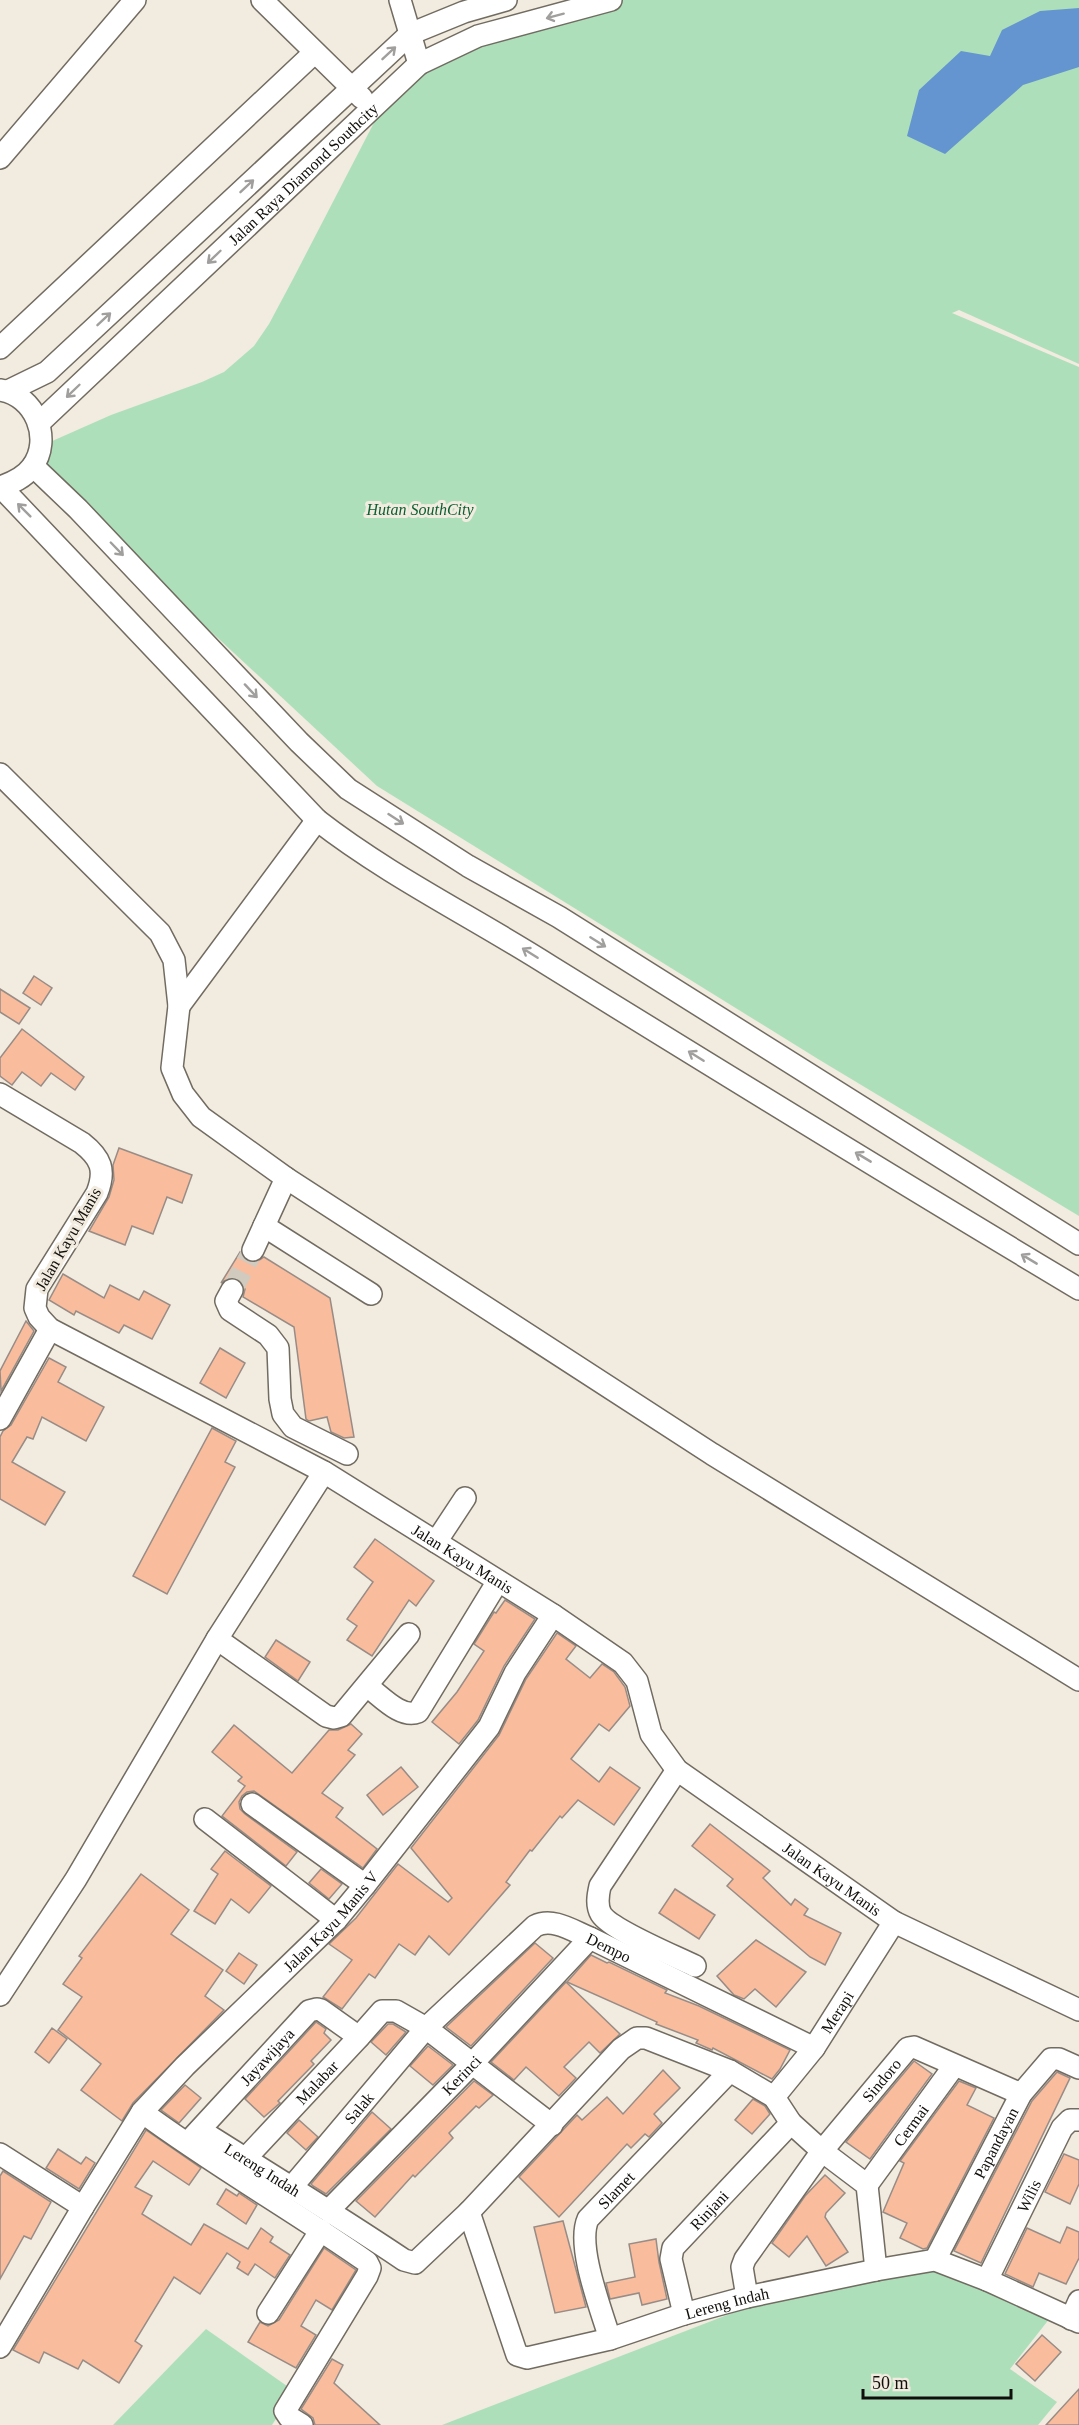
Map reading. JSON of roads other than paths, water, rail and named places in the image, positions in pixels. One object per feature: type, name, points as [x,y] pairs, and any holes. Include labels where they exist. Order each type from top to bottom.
[{"type":"street","points":[[0,158],[135,0]]},
{"type":"street","points":[[262,0],[371,107]]},
{"type":"street","points":[[400,0],[419,64]]},
{"type":"street","name":"Jalan Raya Diamond Southcity","points":[[4,391],[47,372],[410,34],[464,12],[506,0]]},
{"type":"street","name":"Jalan Raya Diamond Southcity","points":[[39,423],[419,64],[478,36],[611,0]]},
{"type":"street","points":[[0,348],[314,53]]},
{"type":"street","points":[[4,391],[27,404],[39,423],[41,446],[33,466],[19,480],[0,487],[316,820],[351,846],[500,934],[706,1063],[1079,1289]]},
{"type":"street","points":[[33,466],[78,509],[299,742],[348,789],[468,866],[559,917],[1079,1244]]},
{"type":"street","points":[[0,774],[160,933],[174,960],[179,1006],[172,1068],[183,1094],[201,1117],[286,1178],[712,1454],[1079,1680]]},
{"type":"street","points":[[179,1006],[316,820]]},
{"type":"street","name":"Jalan Kayu Manis","points":[[0,1094],[81,1143],[92,1151],[100,1162],[102,1180],[97,1193],[37,1289],[35,1308],[39,1317],[50,1329],[324,1472],[553,1615],[623,1662],[631,1670],[638,1681],[651,1734],[677,1770],[894,1922],[1079,2010]]},
{"type":"street","points":[[253,1250],[286,1178]]},
{"type":"street","points":[[264,1226],[371,1294]]},
{"type":"street","points":[[232,1290],[226,1301],[231,1310],[268,1335],[278,1348],[280,1399],[283,1414],[293,1427],[347,1454]]},
{"type":"street","points":[[0,1419],[50,1329]]},
{"type":"street","points":[[0,1995],[76,1879],[217,1639],[324,1472]]},
{"type":"street","points":[[436,1542],[465,1498]]},
{"type":"street","points":[[367,1686],[403,1713],[411,1715],[418,1712],[498,1581]]},
{"type":"street","name":"Jalan Kayu Manis V","points":[[1,2344],[142,2112],[185,2066],[336,1920],[489,1727],[515,1673],[553,1615]]},
{"type":"street","points":[[217,1639],[326,1716],[334,1718],[341,1716],[409,1634]]},
{"type":"street","points":[[677,1770],[600,1886],[597,1901],[601,1914],[614,1925],[695,1966]]},
{"type":"street","points":[[252,1804],[364,1885]]},
{"type":"street","points":[[205,1819],[336,1920]]},
{"type":"street","name":"Dempo","points":[[426,2028],[535,1926],[542,1922],[552,1922],[590,1938],[814,2048]]},
{"type":"street","name":"Merapi","points":[[774,2097],[814,2048],[894,1922]]},
{"type":"street","name":"Kerinci","points":[[329,2210],[471,2065],[590,1938]]},
{"type":"street","name":"Malabar","points":[[245,2159],[376,2016],[389,2009],[426,2028]]},
{"type":"street","name":"Jayawijaya","points":[[193,2137],[309,2011],[321,2010],[359,2037]]},
{"type":"street","points":[[426,2028],[471,2065],[552,2125]]},
{"type":"street","name":"Salak","points":[[291,2188],[426,2028]]},
{"type":"street","name":"Lereng Indah","points":[[193,2137],[245,2159],[329,2210],[404,2260],[414,2263],[469,2212],[621,2049],[637,2038],[655,2041],[730,2072],[774,2097]]},
{"type":"street","name":"Sindoro","points":[[822,2151],[908,2048],[914,2048],[1021,2094]]},
{"type":"street","name":"Papandayan","points":[[935,2260],[1021,2094],[1051,2059],[1059,2059],[1079,2068]]},
{"type":"street","name":"Cermai","points":[[867,2185],[954,2066]]},
{"type":"street","name":"Slamet","points":[[610,2339],[586,2256],[583,2230],[588,2219],[730,2072]]},
{"type":"street","points":[[774,2097],[791,2123],[822,2151],[867,2185],[876,2270]]},
{"type":"street","points":[[142,2112],[193,2137],[367,2262],[370,2268],[367,2276],[285,2411],[289,2417],[302,2425]]},
{"type":"street","name":"Wilis","points":[[987,2280],[1062,2128],[1070,2120],[1079,2120]]},
{"type":"street","name":"Rinjani","points":[[684,2314],[671,2259],[673,2248],[791,2123]]},
{"type":"street","points":[[747,2297],[743,2263],[822,2151]]},
{"type":"street","points":[[0,2154],[83,2207]]},
{"type":"street","name":"Lereng Indah","points":[[469,2212],[517,2355],[527,2358],[610,2339],[684,2314],[747,2297],[935,2260]]},
{"type":"street","points":[[268,2313],[321,2230]]},
{"type":"street","points":[[935,2260],[1076,2314]]},
{"type":"water","points":[[1079,8],[1079,67],[1023,85],[945,154],[907,136],[919,90],[961,51],[990,56],[1002,30],[1040,11]]},
{"type":"tunnel","points":[[232,1290],[253,1250]]},
{"type":"park label","name":"Hutan SouthCity","points":[[420,509]]}]
